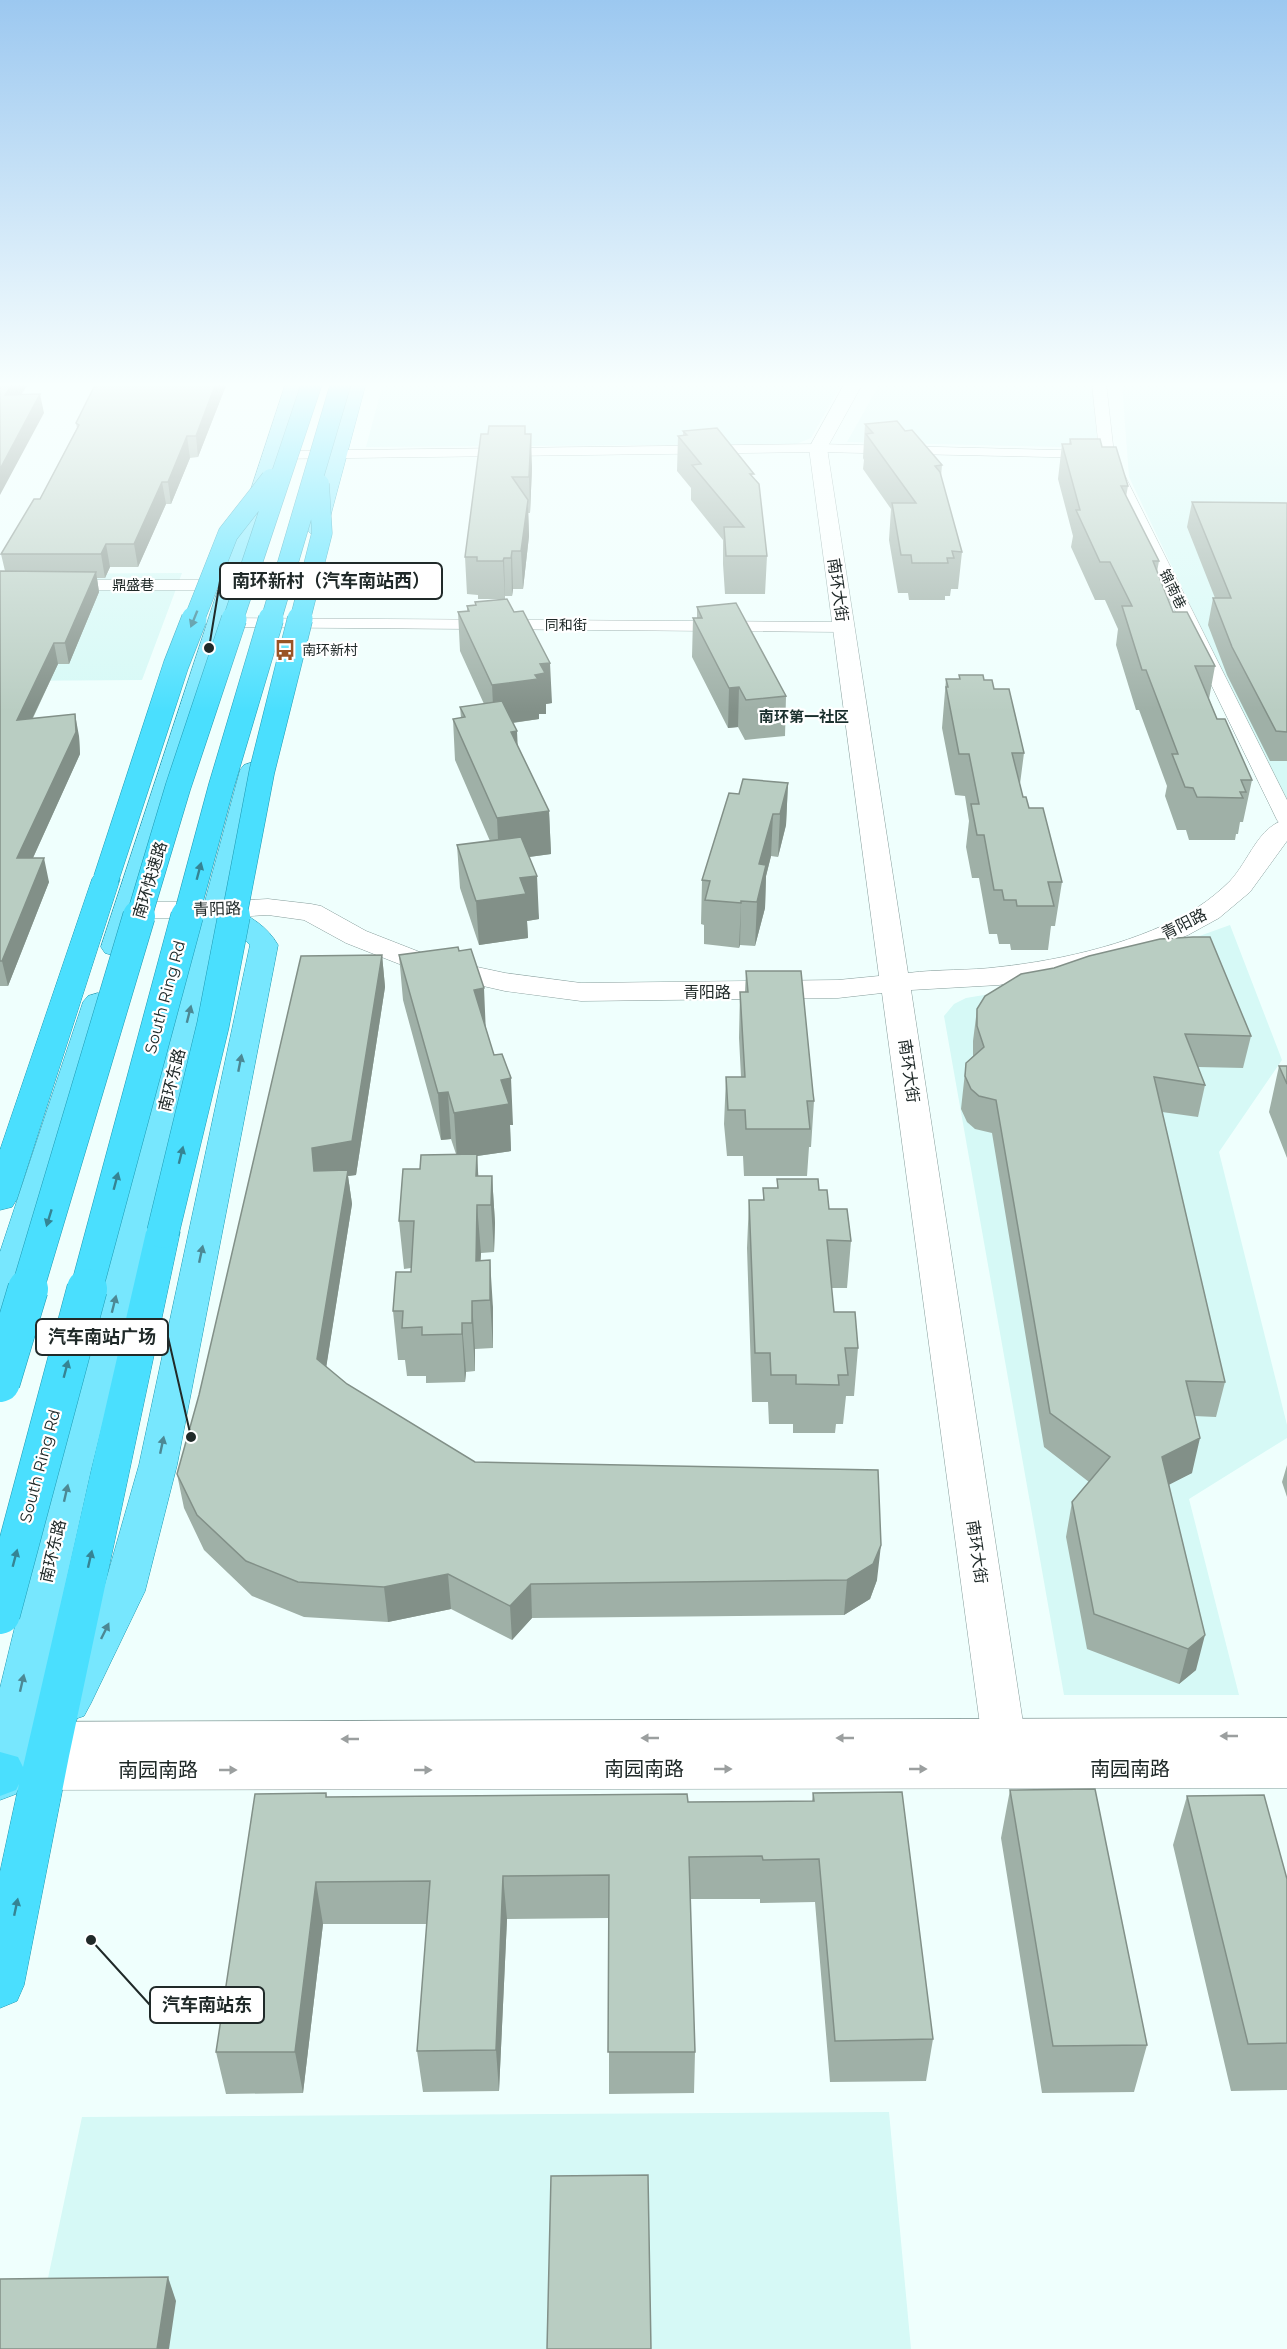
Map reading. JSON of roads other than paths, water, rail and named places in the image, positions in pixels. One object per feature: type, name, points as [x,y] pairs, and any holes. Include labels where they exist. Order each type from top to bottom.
[{"type":"highway","points":[[0,1198],[176,665],[228,534],[255,493]]},
{"type":"highway","name":"南环快速路","points":[[0,1382],[268,493]]},
{"type":"highway","name":"South Ring Rd","points":[[0,1614],[221,787],[317,493]]},
{"type":"highway","points":[[0,1984],[13,1761],[163,1232],[213,1025],[262,771],[322,532],[325,493]]},
{"type":"main road","points":[[0,1306],[229,585],[265,493]]},
{"type":"main road","name":"南环东路","points":[[13,1761],[72,1470],[215,910],[292,623],[320,493]]},
{"type":"main road","points":[[0,1198],[9,1125],[41,1040],[135,752],[146,728],[193,700]]},
{"type":"main road","points":[[13,1761],[124,1591],[158,1465],[264,945],[261,937],[253,931],[215,910]]},
{"type":"street","name":"南环大街","points":[[824,493],[1005,1753]]},
{"type":"street","name":"锦南巷","points":[[1126,493],[1287,820]]},
{"type":"street","name":"鼎盛巷","points":[[0,585],[229,585]]},
{"type":"street","name":"同和街","points":[[217,623],[843,627]]},
{"type":"street","name":"青阳路","points":[[127,910],[215,910],[268,907],[311,912],[356,937],[427,965],[504,982],[581,992],[765,992],[838,989],[999,976],[1131,948],[1178,929],[1209,912],[1239,886],[1274,838],[1287,826]]},
{"type":"street","name":"南园南路","points":[[13,1761],[1005,1753],[1287,1736]]},
{"type":"street","name":"南园南路","points":[[1005,1753],[1287,1769]]},
{"type":"place","name":"南环新村（汽车南站西）","points":[[209,648]]},
{"type":"place","name":"南环新村","points":[[285,650]]},
{"type":"place","name":"汽车南站广场","points":[[191,1437]]},
{"type":"place","name":"汽车南站东","points":[[91,1940]]},
{"type":"district","name":"南环第一社区","points":[[804,716]]}]
